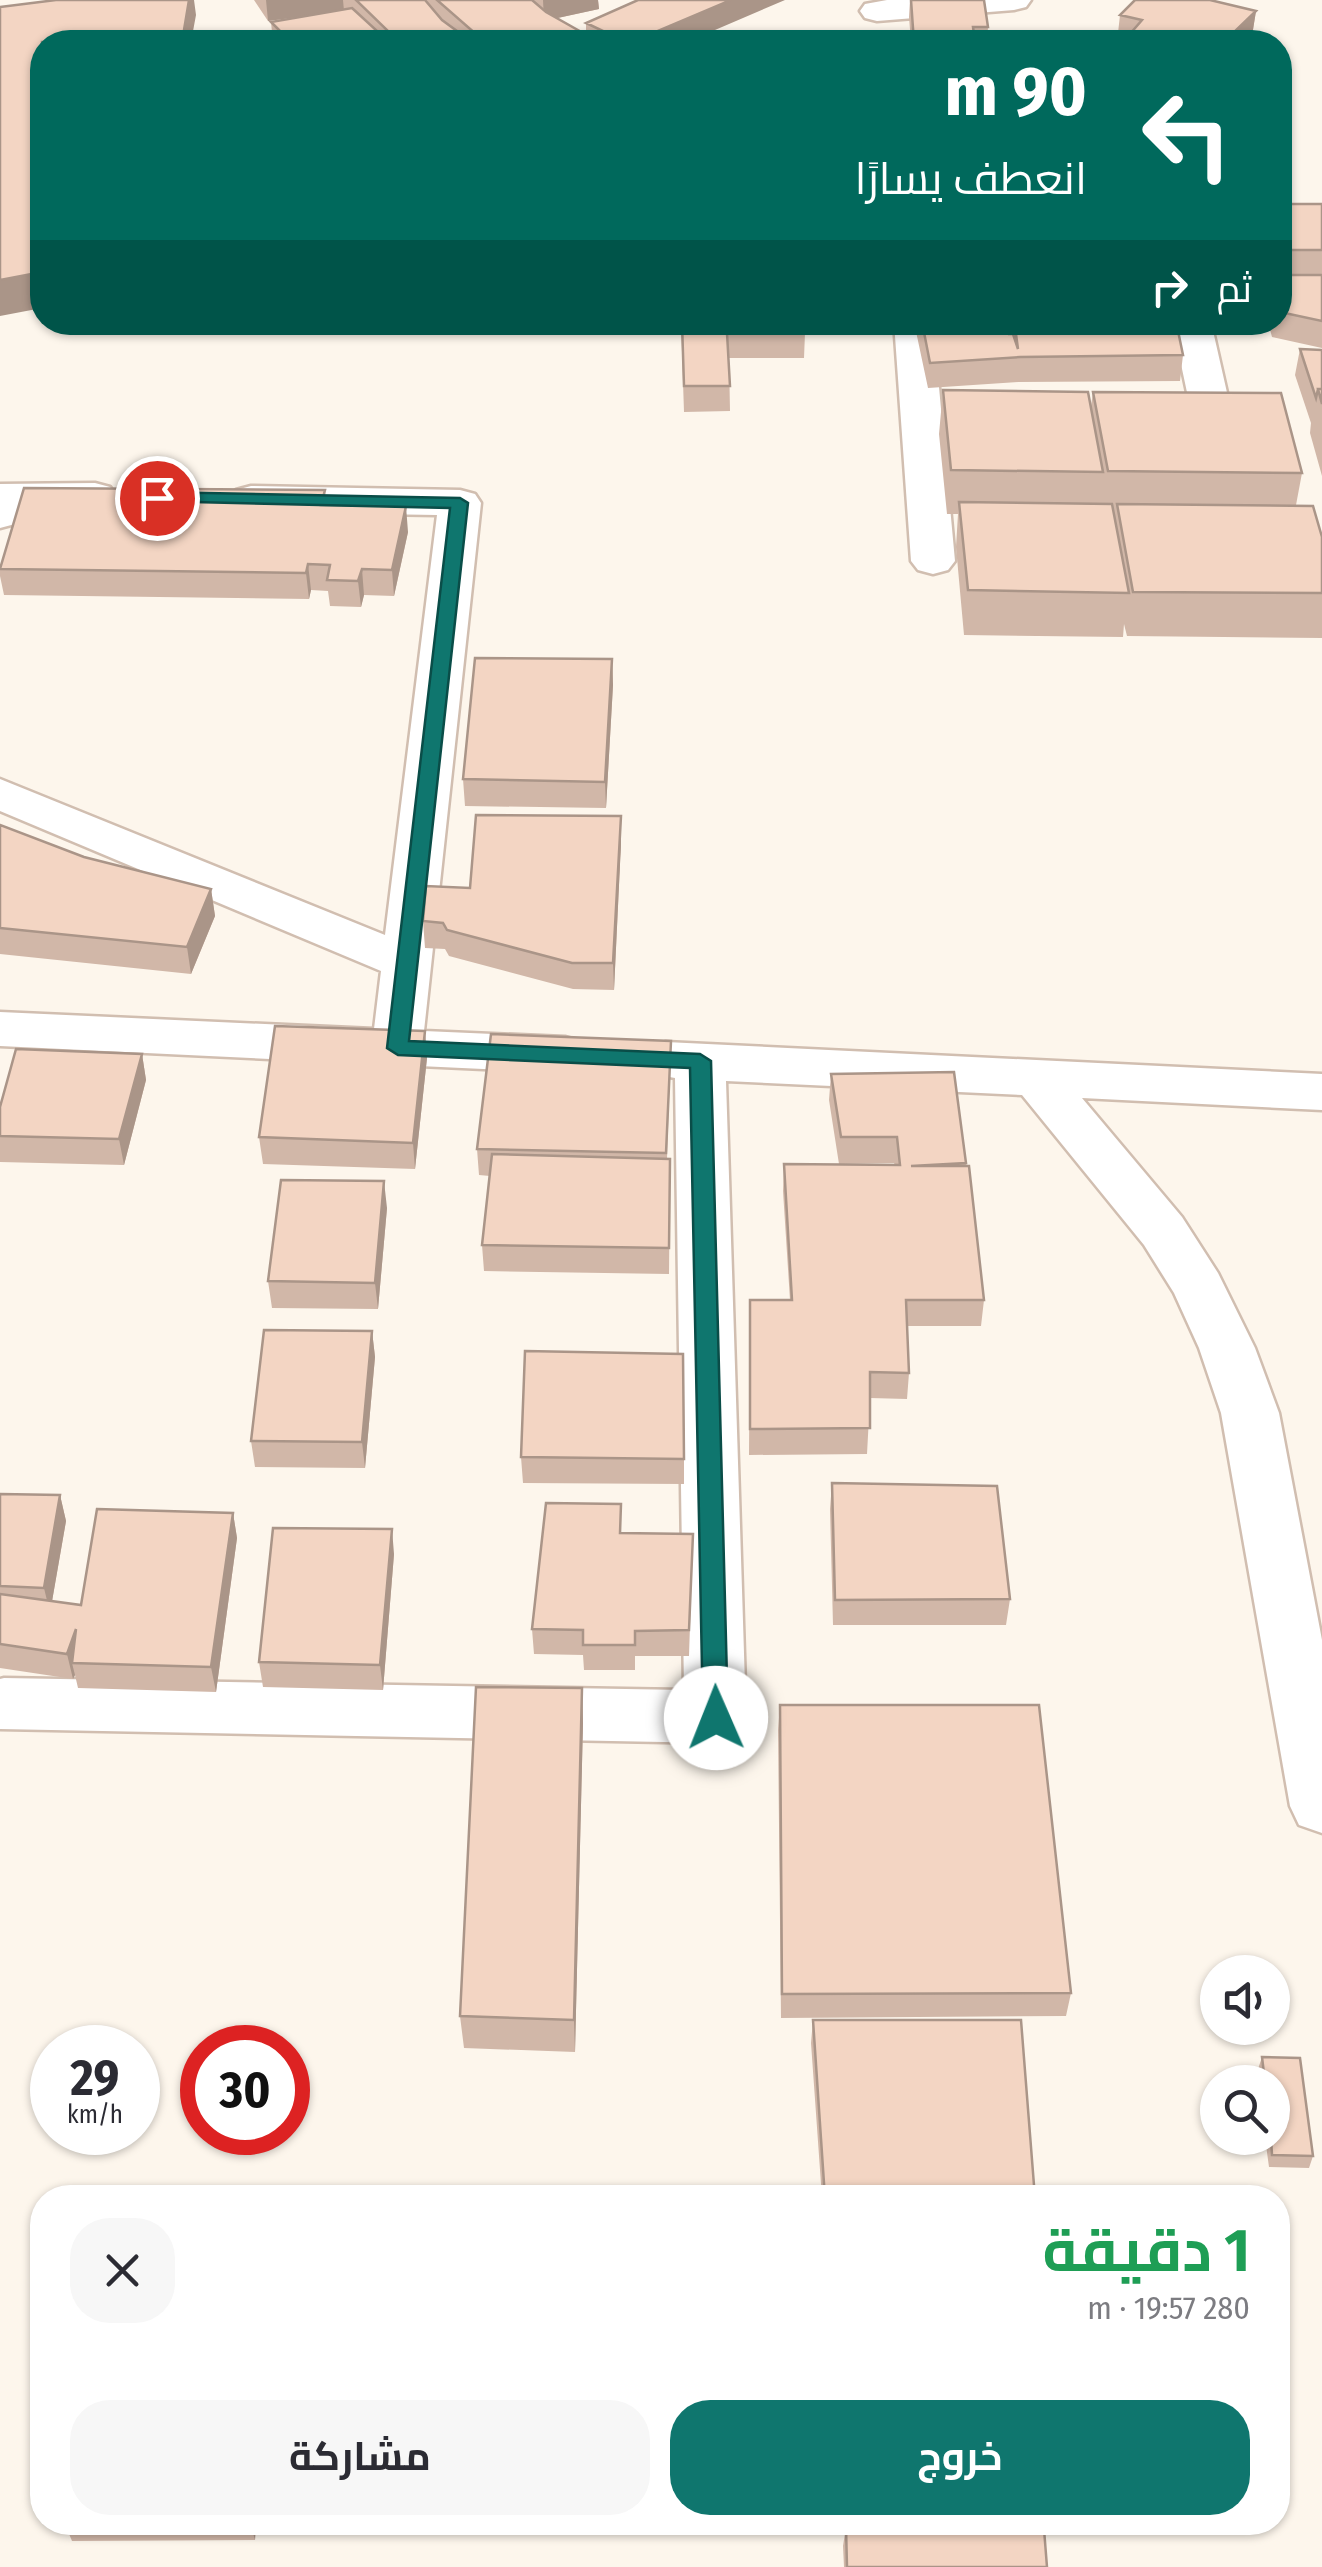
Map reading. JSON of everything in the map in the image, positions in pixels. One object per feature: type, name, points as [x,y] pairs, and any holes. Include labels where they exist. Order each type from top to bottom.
[{"type":"street","points":[[876,26],[1014,0]]},
{"type":"street","points":[[914,335],[933,561]]},
{"type":"street","points":[[1194,335],[1208,397]]},
{"type":"street","points":[[0,516],[5,495],[144,497]]},
{"type":"street","points":[[203,498],[460,503],[398,1048]]},
{"type":"street","points":[[0,794],[408,963]]},
{"type":"street","points":[[0,1029],[1322,1092]]},
{"type":"street","points":[[4,1704],[716,1718],[700,1061]]},
{"type":"street","points":[[1036,1078],[1163,1230],[1198,1287],[1227,1348],[1250,1413],[1307,1639],[1322,1806]]},
{"type":"building","points":[[56,0],[189,0],[184,30],[30,30],[30,274],[0,280],[0,7]]},
{"type":"building","points":[[356,0],[425,0],[456,30],[387,30]]},
{"type":"building","points":[[437,0],[532,0],[578,30],[471,30]]},
{"type":"building","points":[[638,0],[731,0],[660,30],[601,30],[586,23]]},
{"type":"building","points":[[911,0],[984,0],[988,27],[913,30]]},
{"type":"building","points":[[1135,0],[1210,0],[1256,11],[1236,30],[1133,30],[1142,20],[1120,15]]},
{"type":"building","points":[[352,8],[376,30],[279,30],[271,22]]},
{"type":"building","points":[[1292,204],[1322,204],[1322,250],[1292,250]]},
{"type":"building","points":[[1292,275],[1322,275],[1322,321],[1292,315]]},
{"type":"building","points":[[682,335],[727,335],[730,386],[684,386]]},
{"type":"building","points":[[925,335],[1013,335],[1018,349],[1016,335],[1179,335],[1183,355],[1020,357],[930,363]]},
{"type":"building","points":[[1300,349],[1322,350],[1322,389],[1318,389],[1316,398]]},
{"type":"building","points":[[943,390],[1088,392],[1103,472],[951,470]]},
{"type":"building","points":[[1093,392],[1281,393],[1302,473],[1108,471]]},
{"type":"building","points":[[24,488],[325,490],[321,505],[406,506],[392,570],[362,569],[358,581],[327,580],[330,565],[308,564],[306,573],[0,569]]},
{"type":"building","points":[[959,502],[1112,504],[1129,593],[968,590]]},
{"type":"building","points":[[1117,504],[1313,506],[1322,537],[1322,593],[1133,592]]},
{"type":"building","points":[[475,658],[612,659],[605,782],[463,779]]},
{"type":"building","points":[[476,815],[621,816],[613,963],[572,963],[447,930],[443,923],[423,921],[426,886],[470,888]]},
{"type":"building","points":[[0,825],[84,857],[211,889],[187,947],[0,928]]},
{"type":"building","points":[[275,1026],[425,1031],[413,1143],[259,1137]]},
{"type":"building","points":[[491,1034],[671,1041],[666,1153],[477,1149]]},
{"type":"building","points":[[16,1049],[142,1054],[119,1139],[0,1136],[0,1107]]},
{"type":"building","points":[[954,1072],[966,1163],[911,1166],[969,1166],[984,1300],[906,1300],[909,1373],[870,1372],[870,1428],[750,1429],[750,1300],[792,1300],[784,1164],[900,1165],[897,1137],[841,1137],[831,1074]]},
{"type":"building","points":[[492,1154],[670,1159],[669,1248],[482,1245]]},
{"type":"building","points":[[281,1180],[384,1181],[375,1283],[268,1281]]},
{"type":"building","points":[[264,1330],[372,1331],[362,1442],[251,1441]]},
{"type":"building","points":[[525,1351],[683,1354],[684,1459],[521,1457]]},
{"type":"building","points":[[832,1483],[997,1486],[1010,1599],[835,1600]]},
{"type":"building","points":[[0,1494],[60,1495],[44,1588],[0,1586]]},
{"type":"building","points":[[546,1503],[621,1504],[620,1533],[693,1534],[689,1630],[635,1631],[635,1645],[583,1645],[583,1630],[532,1629]]},
{"type":"building","points":[[97,1509],[233,1513],[211,1667],[72,1663],[76,1629],[67,1654],[0,1644],[0,1594],[81,1605]]},
{"type":"building","points":[[273,1528],[392,1529],[380,1665],[259,1662]]},
{"type":"building","points":[[476,1687],[582,1688],[574,2020],[460,2016]]},
{"type":"building","points":[[780,1705],[1039,1705],[1071,1993],[782,1994]]},
{"type":"building","points":[[813,2020],[1021,2020],[1034,2185],[824,2185]]},
{"type":"building","points":[[1262,2057],[1300,2058],[1313,2156],[1272,2155],[1290,2155],[1290,2065],[1263,2065]]},
{"type":"building","points":[[846,2535],[1044,2535],[1047,2567],[847,2567]]},
{"type":"route","points":[[157,498],[460,503],[398,1048],[700,1061],[716,1718]]}]
